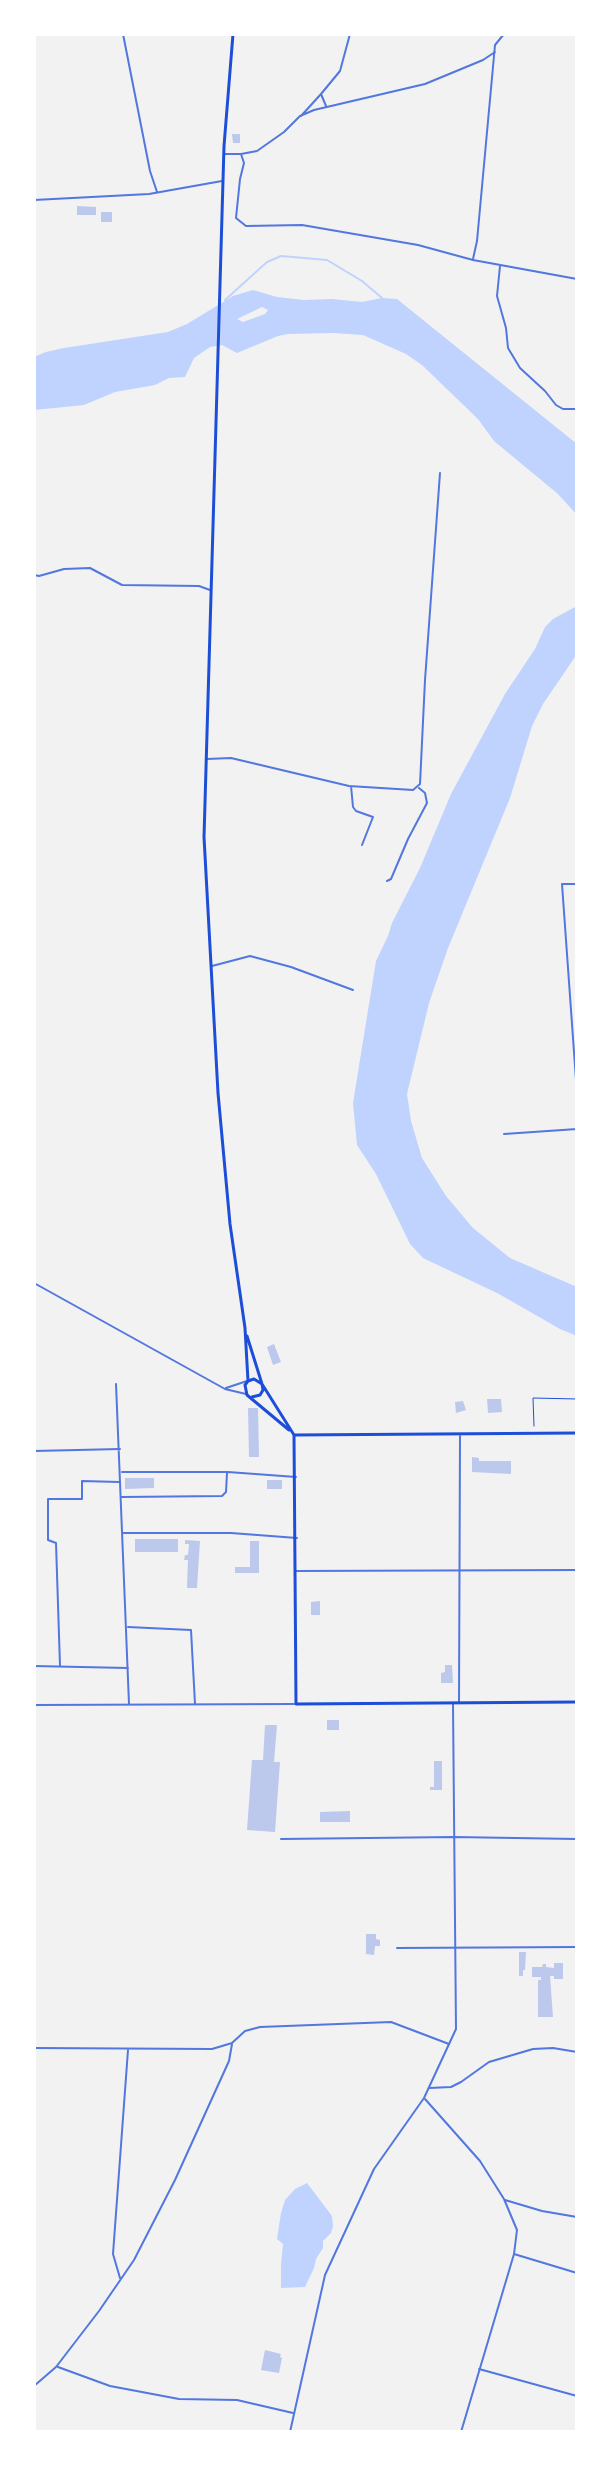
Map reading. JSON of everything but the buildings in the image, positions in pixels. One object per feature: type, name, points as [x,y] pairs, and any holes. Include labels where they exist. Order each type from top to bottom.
[{"type":"main road","points":[[233,34],[223,154],[204,837],[218,1093],[230,1224],[245,1328],[248,1381],[244,1387],[294,1435],[577,1433]]},
{"type":"main road","points":[[245,1328],[262,1384],[294,1435],[296,1704],[577,1702]]},
{"type":"main road","points":[[248,1381],[256,1379],[262,1384]]},
{"type":"main road","points":[[250,1396],[261,1393],[262,1384]]},
{"type":"street","points":[[123,34],[150,171],[158,193]]},
{"type":"street","points":[[223,154],[257,151],[284,132],[340,71],[350,34]]},
{"type":"street","points":[[473,260],[495,45],[504,34]]},
{"type":"street","points":[[300,116],[425,84],[495,52]]},
{"type":"street","points":[[321,94],[326,107]]},
{"type":"street","points":[[241,154],[244,163],[236,218],[246,226],[302,225],[418,245],[473,260],[577,279]]},
{"type":"street","points":[[34,200],[158,193],[223,181]]},
{"type":"street","points":[[500,265],[497,296],[508,348],[520,368],[556,405],[563,409],[577,409]]},
{"type":"street","points":[[206,759],[231,758],[351,786],[413,790],[420,784],[440,473]]},
{"type":"street","points":[[34,575],[90,568],[122,585],[199,586],[210,590]]},
{"type":"street","points":[[351,786],[353,807],[373,817],[362,845]]},
{"type":"street","points":[[387,881],[391,879],[427,803],[425,793],[417,786]]},
{"type":"street","points":[[577,884],[562,884],[577,1094]]},
{"type":"street","points":[[211,966],[250,956],[291,967],[353,990]]},
{"type":"street","points":[[504,1134],[577,1129]]},
{"type":"street","points":[[576,1190],[577,1167]]},
{"type":"street","points":[[34,1283],[225,1389],[250,1396]]},
{"type":"street","points":[[225,1389],[248,1381]]},
{"type":"street","points":[[116,1384],[129,1704]]},
{"type":"street","points":[[290,2432],[325,2275],[374,2169],[424,2098],[456,2029],[454,1837],[460,1434]]},
{"type":"street","points":[[34,1451],[120,1449]]},
{"type":"street","points":[[121,1472],[228,1472],[296,1477]]},
{"type":"street","points":[[122,1497],[222,1496],[226,1492],[228,1472]]},
{"type":"street","points":[[60,1666],[56,1543],[48,1540],[48,1499],[82,1499],[82,1481],[121,1482]]},
{"type":"street","points":[[123,1533],[231,1533],[297,1538]]},
{"type":"street","points":[[296,1571],[577,1570]]},
{"type":"street","points":[[126,1627],[191,1630],[195,1704]]},
{"type":"street","points":[[34,1666],[128,1668]]},
{"type":"street","points":[[34,1705],[296,1704]]},
{"type":"street","points":[[281,1839],[577,1839]]},
{"type":"street","points":[[397,1948],[577,1947]]},
{"type":"street","points":[[34,2048],[212,2049],[232,2043],[245,2031],[260,2027],[391,2022],[450,2044]]},
{"type":"street","points":[[34,2386],[56,2367],[134,2260],[175,2180],[229,2061],[232,2043]]},
{"type":"street","points":[[120,2279],[113,2254],[128,2049]]},
{"type":"street","points":[[429,2088],[451,2087],[489,2062],[533,2049],[577,2052]]},
{"type":"street","points":[[424,2098],[480,2161],[504,2199],[517,2230],[514,2254],[461,2432]]},
{"type":"street","points":[[504,2199],[542,2211],[577,2217]]},
{"type":"street","points":[[514,2254],[577,2273]]},
{"type":"street","points":[[56,2367],[110,2386],[179,2399],[237,2400],[294,2414]]},
{"type":"street","points":[[478,2369],[577,2396]]},
{"type":"path","points":[[534,1433],[533,1398],[577,1399]]},
{"type":"water","points":[[253,290],[304,300],[362,302],[397,299],[577,444],[577,515],[558,494],[494,441],[478,419],[422,365],[406,354],[363,335],[288,334],[237,353],[222,345],[210,347],[194,358],[185,377],[115,392],[84,405],[34,410],[34,357],[64,348],[168,332],[233,296]],"holes":[[[262,307],[268,310],[243,322],[237,319]]]},
{"type":"water","points":[[577,606],[577,654],[532,726],[510,798],[448,948],[429,1003],[407,1094],[422,1158],[446,1196],[473,1228],[510,1258],[577,1287],[577,1336],[423,1258],[410,1244],[376,1174],[357,1145],[353,1103],[376,961],[392,923],[420,868],[451,794],[505,694],[535,649],[545,627]]},
{"type":"water","points":[[307,2183],[332,2216],[333,2226],[323,2241],[323,2248],[305,2287],[281,2288],[283,2244],[277,2239],[281,2213],[285,2200],[295,2189]]},
{"type":"waterway","points":[[225,300],[267,262],[281,256],[327,260],[362,281],[382,298]]}]
